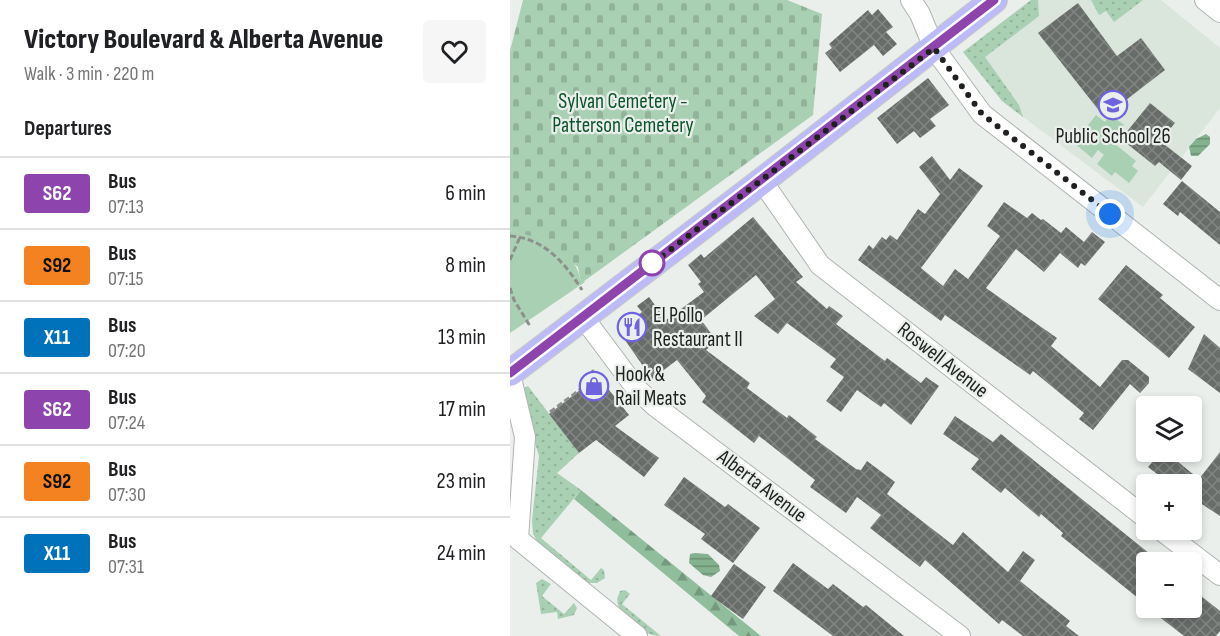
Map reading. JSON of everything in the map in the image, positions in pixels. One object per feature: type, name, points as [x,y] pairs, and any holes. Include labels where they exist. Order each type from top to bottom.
[{"type":"main road","points":[[510,373],[994,0]]},
{"type":"street","points":[[910,0],[921,14],[934,48],[982,114],[1220,300]]},
{"type":"street","points":[[1205,0],[1220,12]]},
{"type":"street","name":"Roswell Avenue","points":[[762,181],[820,265],[1136,510]]},
{"type":"street","name":"Alberta Avenue","points":[[583,317],[636,388],[655,406],[960,636]]},
{"type":"street","points":[[510,373],[525,437],[526,453],[518,539],[637,636]]},
{"type":"street","points":[[510,432],[526,453]]},
{"type":"street","points":[[1174,540],[1220,575]]},
{"type":"path","points":[[510,236],[520,237],[547,248],[558,257],[582,290]]},
{"type":"path","points":[[510,260],[520,237]]},
{"type":"path","points":[[510,288],[514,300],[530,326]]},
{"type":"path","points":[[550,412],[597,376],[592,370],[598,370]]},
{"type":"shaded area","name":"Public School 26","points":[[1031,0],[1161,0],[1220,48],[1220,108],[1143,207],[1002,101],[963,52]]},
{"type":"shaded area","points":[[1206,134],[1210,137],[1210,144],[1198,156],[1191,156],[1189,147],[1196,139]]},
{"type":"shaded area","points":[[690,554],[708,554],[719,565],[720,571],[711,577],[703,575],[689,563]]},
{"type":"green space","name":"Sylvan Cemetery - Patterson Cemetery","points":[[523,0],[787,0],[822,14],[813,115],[583,282],[580,279],[578,267],[539,240],[538,235],[532,237],[510,230],[510,51]]},
{"type":"green space","points":[[1031,0],[1038,0],[1039,16],[985,57],[1019,105],[1023,117],[1002,101],[963,52]]},
{"type":"green space","points":[[1091,0],[1143,0],[1114,22],[1106,11],[1099,15]]},
{"type":"green space","points":[[1096,115],[1105,122],[1111,115],[1124,125],[1116,135],[1119,138],[1115,144],[1136,161],[1132,166],[1138,171],[1129,183],[1115,172],[1112,176],[1097,164],[1104,155],[1098,150],[1092,158],[1074,143]]},
{"type":"green space","points":[[510,230],[531,236],[538,235],[540,240],[571,260],[580,279],[585,282],[510,333]]},
{"type":"green space","points":[[528,386],[579,453],[557,473],[581,490],[541,538],[591,580],[601,568],[604,570],[605,578],[597,583],[585,583],[539,545],[533,534],[532,520],[539,456],[519,391]]},
{"type":"green space","points":[[581,490],[761,636],[739,636],[574,499]]},
{"type":"green space","points":[[542,579],[551,584],[542,596],[564,614],[574,603],[577,608],[574,615],[558,619],[557,612],[541,614],[536,583]]},
{"type":"green space","points":[[625,590],[630,594],[622,604],[661,636],[647,633],[633,625],[622,613],[617,599],[620,591]]},
{"type":"building","points":[[1078,3],[1117,56],[1141,38],[1165,70],[1104,117],[1038,33]]},
{"type":"building","points":[[878,9],[893,27],[886,32],[897,44],[883,56],[874,45],[840,72],[825,53],[832,48],[829,44],[868,10],[872,15]]},
{"type":"building","points":[[928,78],[949,105],[930,119],[936,126],[920,138],[914,131],[897,144],[877,118]]},
{"type":"building","points":[[1150,103],[1175,123],[1160,141],[1192,166],[1181,180],[1159,162],[1155,166],[1121,139]]},
{"type":"building","points":[[932,156],[950,180],[959,168],[983,186],[921,268],[943,286],[955,269],[968,279],[1000,236],[987,226],[1004,202],[1027,218],[1032,213],[1061,233],[1066,227],[1084,242],[1092,232],[1105,242],[1085,266],[1081,263],[1078,268],[1060,253],[1044,272],[1016,249],[986,288],[1057,338],[1051,346],[1100,387],[1122,360],[1128,360],[1149,377],[1149,383],[1140,393],[1130,384],[1093,430],[1079,419],[1084,413],[1033,371],[1030,375],[945,315],[941,321],[858,260],[869,245],[873,249],[882,237],[886,240],[890,235],[897,240],[918,209],[925,214],[940,194],[919,167]]},
{"type":"building","points":[[1182,181],[1220,212],[1220,245],[1180,212],[1178,216],[1163,204]]},
{"type":"building","points":[[753,217],[803,277],[796,282],[827,309],[829,306],[843,316],[836,324],[885,361],[887,358],[921,383],[926,377],[939,386],[911,425],[884,403],[881,407],[857,390],[841,412],[826,401],[844,377],[830,367],[836,359],[787,323],[778,334],[754,316],[775,299],[756,275],[701,320],[717,341],[706,350],[750,383],[747,388],[787,418],[789,415],[817,437],[815,439],[856,469],[861,470],[867,461],[895,482],[887,494],[953,545],[963,532],[1008,572],[1023,551],[1035,560],[1020,581],[1070,621],[1066,626],[1079,636],[1023,636],[1002,620],[999,624],[925,560],[920,567],[870,528],[881,515],[857,497],[846,513],[810,487],[815,480],[759,436],[754,443],[702,402],[706,396],[677,360],[652,379],[618,330],[642,312],[637,306],[649,297],[666,320],[704,292],[698,284],[701,282],[688,265],[701,254],[704,258]]},
{"type":"building","points":[[1126,265],[1163,295],[1160,298],[1195,327],[1169,358],[1098,299]]},
{"type":"building","points":[[1204,334],[1220,348],[1220,393],[1188,369]]},
{"type":"building","points":[[598,376],[629,415],[615,426],[659,458],[644,477],[596,440],[579,453],[549,414]]},
{"type":"building","points":[[955,416],[993,442],[1001,434],[1148,552],[1136,552],[1136,596],[1061,536],[1063,533],[1041,514],[1039,517],[1005,488],[1001,493],[971,469],[979,459],[943,434]]},
{"type":"building","points":[[1220,452],[1220,516],[1202,504],[1202,475]]},
{"type":"building","points":[[1152,462],[1178,462],[1193,474],[1157,474],[1148,467]]},
{"type":"building","points":[[684,477],[725,507],[728,504],[760,528],[733,563],[701,539],[705,534],[664,505]]},
{"type":"building","points":[[793,563],[828,589],[833,584],[863,607],[866,605],[904,636],[833,636],[773,591]]},
{"type":"building","points":[[734,564],[766,587],[743,619],[711,596]]},
{"type":"building","points":[[1202,597],[1220,611],[1220,631],[1216,636],[1184,636],[1161,618],[1202,618]]},
{"type":"bus line","name":"S62","points":[[510,373],[994,0]]},
{"type":"place","name":"Public School 26","points":[[1113,105]]},
{"type":"place","name":"El Pollo Restaurant II","points":[[632,327]]},
{"type":"place","name":"Hook & Rail Meats","points":[[594,386]]},
{"type":"route","points":[[652,263],[649,266],[934,48],[982,114],[1110,214]]}]
